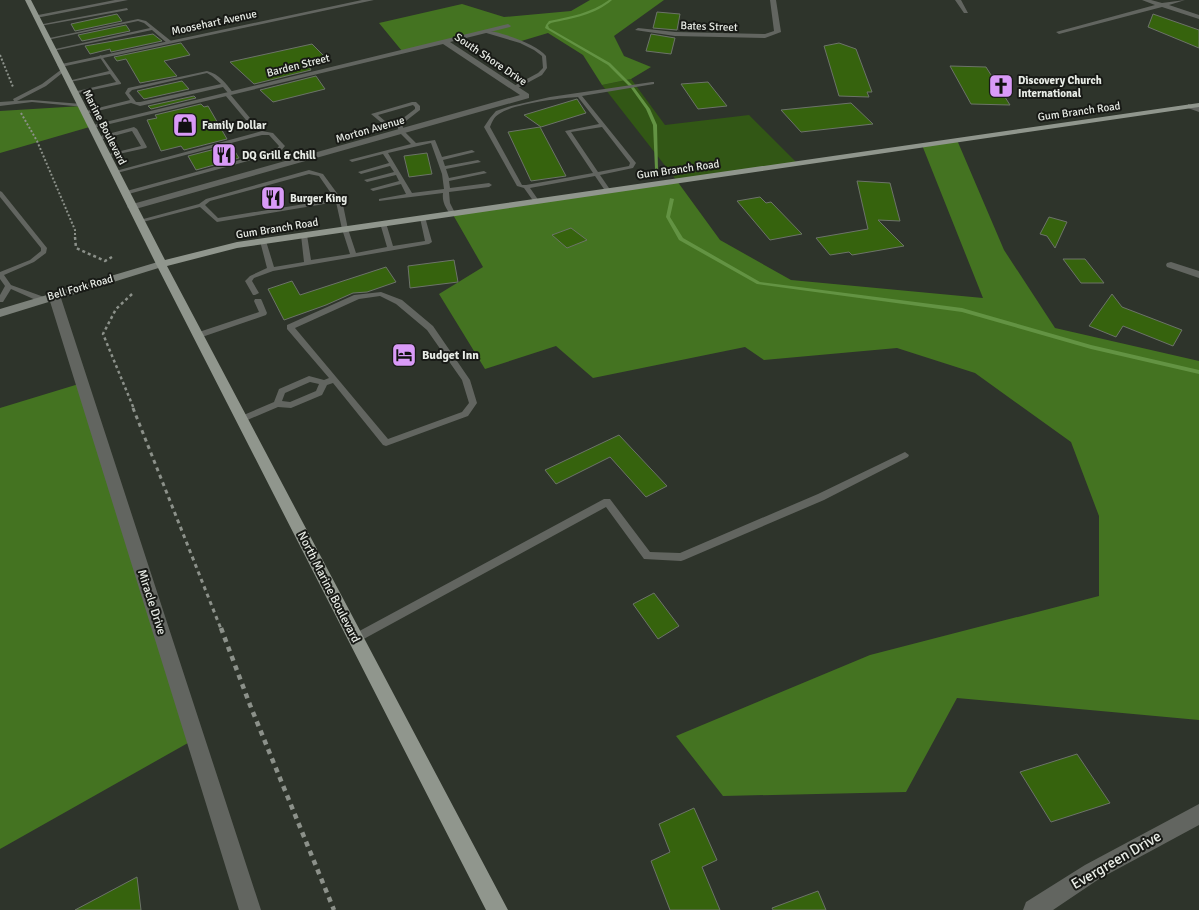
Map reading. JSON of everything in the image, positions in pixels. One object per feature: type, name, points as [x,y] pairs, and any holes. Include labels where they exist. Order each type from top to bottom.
[{"type":"main road","name":"Marine Boulevard","points":[[28,0],[161,264]]},
{"type":"main road","name":"Gum Branch Road","points":[[161,264],[237,245],[263,241],[1196,107]]},
{"type":"main road","name":"Bell Fork Road","points":[[0,313],[47,297],[161,264]]},
{"type":"main road","name":"North Marine Boulevard","points":[[161,264],[497,910]]},
{"type":"street","points":[[36,16],[123,0]]},
{"type":"street","name":"Moosehart Avenue","points":[[62,67],[101,56],[370,0]]},
{"type":"street","name":"Bates Street","points":[[638,30],[675,34],[765,36],[778,32],[773,0]]},
{"type":"street","points":[[958,0],[966,12]]},
{"type":"street","points":[[1145,0],[1199,17]]},
{"type":"street","points":[[1059,32],[1182,0]]},
{"type":"street","name":"Barden Street","points":[[93,126],[508,26]]},
{"type":"street","name":"South Shore Drive","points":[[444,41],[526,96]]},
{"type":"street","name":"Morton Avenue","points":[[132,207],[294,162],[400,128],[526,96]]},
{"type":"street","points":[[1171,265],[1199,275]]},
{"type":"street","name":"Miracle Drive","points":[[47,297],[250,910]]},
{"type":"street","name":"Evergreen Drive","points":[[1034,910],[1092,872],[1199,814]]},
{"type":"lane","points":[[123,0],[127,8],[138,20]]},
{"type":"lane","points":[[40,25],[127,8]]},
{"type":"lane","points":[[47,38],[138,20],[145,22],[169,42]]},
{"type":"lane","points":[[53,50],[154,29]]},
{"type":"lane","points":[[485,31],[523,44],[542,54],[546,61],[546,68],[540,74],[514,88]]},
{"type":"lane","points":[[75,93],[119,83],[101,56]]},
{"type":"lane","points":[[8,103],[44,85],[62,67]]},
{"type":"lane","points":[[70,81],[112,72]]},
{"type":"lane","points":[[224,85],[144,104],[136,104],[127,93],[130,89],[203,73],[214,74],[224,85],[248,119]]},
{"type":"lane","points":[[579,95],[633,163],[631,167],[597,175],[526,187],[520,186],[487,127],[488,123],[499,111],[565,95],[579,95],[652,83]]},
{"type":"lane","points":[[0,104],[32,101],[84,109],[133,101]]},
{"type":"lane","points":[[400,128],[417,110],[418,107],[414,104],[374,114],[385,122],[400,128],[414,144]]},
{"type":"lane","points":[[107,156],[144,147],[134,129],[134,116]]},
{"type":"lane","points":[[603,124],[568,131],[608,191]]},
{"type":"lane","points":[[98,138],[134,129]]},
{"type":"lane","points":[[115,172],[262,133],[271,134],[282,146],[278,151],[125,193]]},
{"type":"lane","points":[[352,160],[433,141],[446,180],[445,203],[452,214]]},
{"type":"lane","points":[[385,152],[410,195]]},
{"type":"lane","points":[[439,159],[472,152]]},
{"type":"lane","points":[[294,162],[309,172],[321,175],[339,200],[345,229],[354,255]]},
{"type":"lane","points":[[442,168],[478,162]]},
{"type":"lane","points":[[361,172],[392,164]]},
{"type":"lane","points":[[139,221],[201,205],[208,200],[309,172]]},
{"type":"lane","points":[[367,180],[397,173]]},
{"type":"lane","points":[[446,180],[484,173]]},
{"type":"lane","points":[[373,190],[402,182]]},
{"type":"lane","points":[[381,200],[489,184]]},
{"type":"lane","points":[[526,187],[536,201]]},
{"type":"lane","points":[[0,194],[44,248],[44,252],[32,261],[0,274],[9,286],[47,297]]},
{"type":"lane","points":[[201,205],[217,220],[339,200]]},
{"type":"lane","points":[[199,335],[263,313],[248,281],[252,277],[271,269],[429,242],[423,218]]},
{"type":"lane","points":[[383,224],[390,248]]},
{"type":"lane","points":[[304,235],[308,263]]},
{"type":"lane","points":[[263,241],[271,269]]},
{"type":"lane","points":[[0,300],[9,286]]},
{"type":"lane","points":[[381,294],[399,302],[430,328],[466,380],[474,403],[465,414],[386,443],[334,379],[290,326],[357,297],[381,294]]},
{"type":"lane","points":[[277,404],[282,391],[309,379],[324,383],[334,379]]},
{"type":"lane","points":[[242,419],[277,404],[291,405],[320,393],[324,383]]},
{"type":"lane","points":[[356,638],[607,502],[647,556],[681,557],[821,496],[905,455]]},
{"type":"path","points":[[0,55],[14,89]]},
{"type":"path","points":[[18,102],[22,117],[37,141],[75,230],[76,248],[105,261],[112,257]]},
{"type":"path","points":[[132,294],[116,309],[103,334],[195,560],[250,705],[334,910]]},
{"type":"green space","points":[[590,0],[664,0],[614,36],[624,56],[651,67],[631,79],[602,85],[583,55],[548,33],[518,42],[489,30],[402,51],[379,23],[462,4],[504,17],[571,11]]},
{"type":"green space","points":[[631,79],[665,125],[749,115],[797,163],[677,181],[602,85]]},
{"type":"green space","points":[[82,106],[93,126],[0,153],[0,111]]},
{"type":"green space","points":[[957,140],[1004,250],[1055,328],[1199,361],[1199,720],[957,698],[906,792],[723,796],[676,736],[870,655],[1099,596],[1099,516],[1071,442],[975,373],[897,348],[764,360],[745,347],[593,378],[556,346],[485,369],[439,294],[483,267],[452,213],[677,181],[720,240],[791,280],[983,298],[922,145]]},
{"type":"green space","points":[[82,383],[195,739],[0,849],[0,408]]},
{"type":"building","points":[[657,12],[680,14],[677,30],[653,28]]},
{"type":"building","points":[[117,14],[122,21],[75,31],[71,24]]},
{"type":"building","points":[[1153,14],[1199,30],[1199,48],[1148,27]]},
{"type":"building","points":[[126,25],[130,31],[82,41],[78,35]]},
{"type":"building","points":[[153,34],[162,41],[111,52],[110,49],[90,54],[85,46]]},
{"type":"building","points":[[651,34],[675,38],[671,54],[646,51]]},
{"type":"building","points":[[181,43],[190,55],[164,61],[177,76],[140,83],[126,59],[117,61],[114,57]]},
{"type":"building","points":[[839,43],[856,49],[872,92],[867,92],[869,97],[839,96],[824,46]]},
{"type":"building","points":[[312,44],[328,60],[308,65],[311,70],[254,84],[230,62]]},
{"type":"building","points":[[950,66],[986,67],[1010,105],[971,104]]},
{"type":"building","points":[[316,76],[325,89],[273,102],[260,90]]},
{"type":"building","points":[[182,81],[189,89],[144,99],[137,91]]},
{"type":"building","points":[[708,82],[727,106],[698,109],[681,84]]},
{"type":"building","points":[[194,96],[196,98],[151,109],[148,106]]},
{"type":"building","points":[[577,99],[586,113],[541,127],[524,115]]},
{"type":"building","points":[[851,103],[873,124],[801,132],[781,110]]},
{"type":"building","points":[[201,104],[204,107],[208,106],[227,139],[184,150],[181,146],[161,151],[147,120],[157,118],[155,115]]},
{"type":"building","points":[[540,127],[566,176],[531,181],[508,132]]},
{"type":"building","points":[[231,145],[239,158],[196,170],[188,156]]},
{"type":"building","points":[[427,153],[432,174],[409,177],[404,156]]},
{"type":"building","points":[[857,181],[890,183],[900,221],[878,220],[904,246],[852,255],[849,252],[830,255],[816,238],[868,229]]},
{"type":"building","points":[[760,197],[766,203],[771,202],[802,234],[770,240],[737,201]]},
{"type":"building","points":[[1049,217],[1067,222],[1055,248],[1047,236],[1040,234]]},
{"type":"building","points":[[571,228],[587,240],[567,248],[552,235]]},
{"type":"building","points":[[1063,259],[1085,259],[1104,283],[1081,283]]},
{"type":"building","points":[[454,260],[458,282],[410,288],[408,266]]},
{"type":"building","points":[[386,267],[396,282],[367,292],[353,293],[284,320],[268,289],[292,281],[300,295]]},
{"type":"building","points":[[1112,294],[1122,307],[1182,330],[1173,346],[1123,326],[1116,337],[1089,326]]},
{"type":"building","points":[[619,435],[667,486],[646,497],[610,457],[556,484],[545,470]]},
{"type":"building","points":[[654,593],[679,626],[658,639],[633,604]]},
{"type":"building","points":[[1077,754],[1110,803],[1051,822],[1020,772]]},
{"type":"building","points":[[694,808],[717,860],[702,867],[720,910],[670,910],[651,861],[670,852],[659,824]]},
{"type":"building","points":[[137,877],[141,910],[75,910]]},
{"type":"building","points":[[818,891],[826,910],[773,910],[772,908]]},
{"type":"waterway","points":[[611,0],[590,12],[550,22],[547,28],[609,64],[632,87],[648,109],[655,125],[657,169]]},
{"type":"waterway","points":[[672,199],[668,217],[681,239],[759,283],[962,310],[1091,347],[1199,372]]},
{"type":"place","name":"Discovery Church International","points":[[1001,86]]},
{"type":"place","name":"Family Dollar","points":[[185,125]]},
{"type":"place","name":"DQ Grill & Chill","points":[[224,155]]},
{"type":"place","name":"Burger King","points":[[273,198]]},
{"type":"place","name":"Budget Inn","points":[[404,355]]}]
